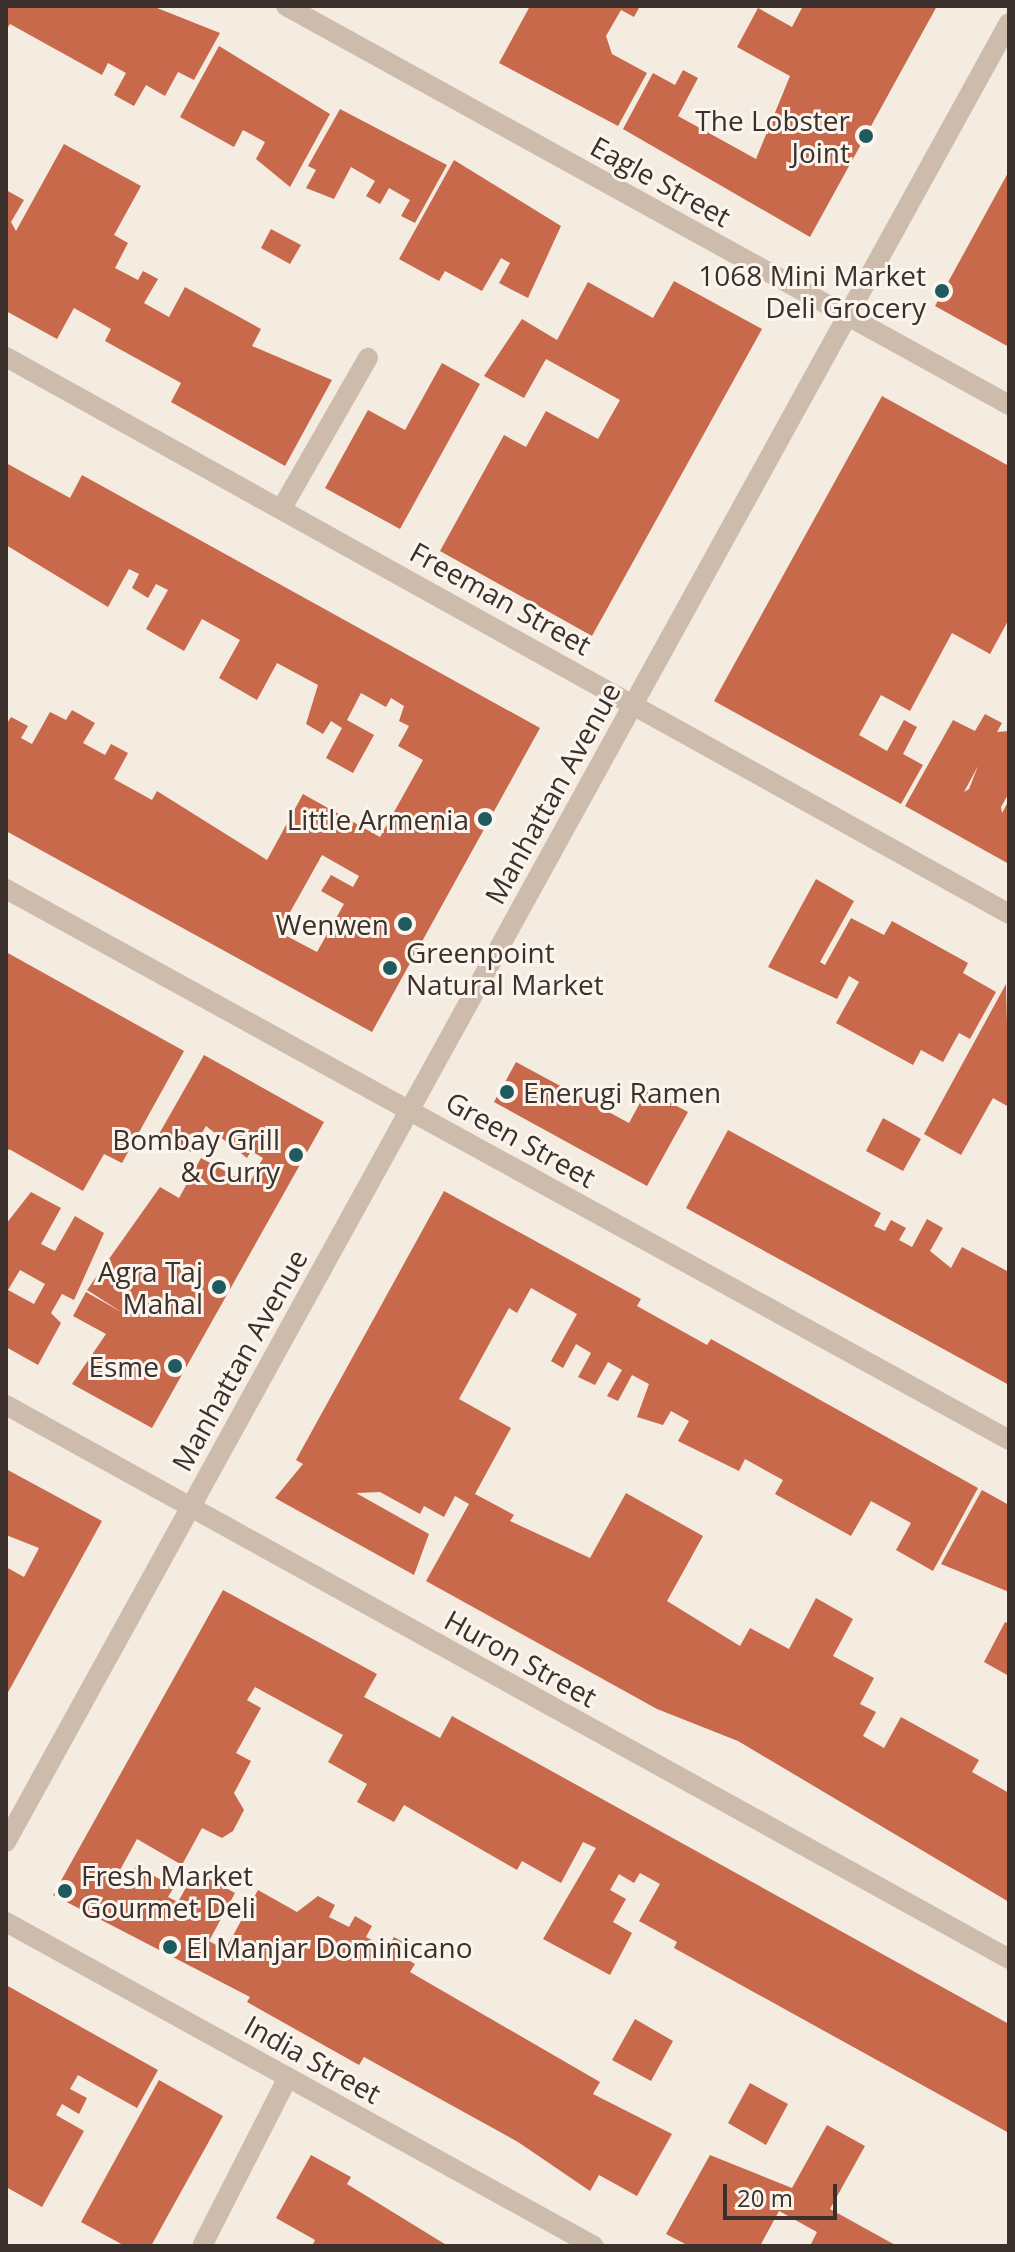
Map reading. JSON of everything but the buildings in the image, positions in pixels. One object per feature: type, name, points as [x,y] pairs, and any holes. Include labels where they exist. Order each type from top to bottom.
[{"type":"street","name":"Eagle Street","points":[[286,6],[1009,405]]},
{"type":"street","name":"Manhattan Avenue","points":[[6,1842],[1009,23]]},
{"type":"street","name":"Freeman Street","points":[[6,357],[1009,914]]},
{"type":"street","points":[[282,508],[368,358]]},
{"type":"street","name":"Green Street","points":[[6,889],[1009,1440]]},
{"type":"street","name":"Huron Street","points":[[6,1405],[1009,1959]]},
{"type":"street","name":"India Street","points":[[6,1922],[594,2246]]},
{"type":"street","points":[[203,2244],[288,2077]]},
{"type":"place","name":"The Lobster Joint","points":[[866,136]]},
{"type":"place","name":"1068 Mini Market Deli Grocery","points":[[942,291]]},
{"type":"place","name":"Little Armenia","points":[[485,819]]},
{"type":"place","name":"Wenwen","points":[[405,924]]},
{"type":"place","name":"Greenpoint Natural Market","points":[[390,968]]},
{"type":"place","name":"Enerugi Ramen","points":[[507,1092]]},
{"type":"place","name":"Bombay Grill & Curry","points":[[296,1155]]},
{"type":"place","name":"Agra Taj Mahal","points":[[219,1287]]},
{"type":"place","name":"Esme","points":[[175,1366]]},
{"type":"place","name":"Fresh Market Gourmet Deli","points":[[65,1891]]},
{"type":"place","name":"El Manjar Dominicano","points":[[170,1947]]}]
